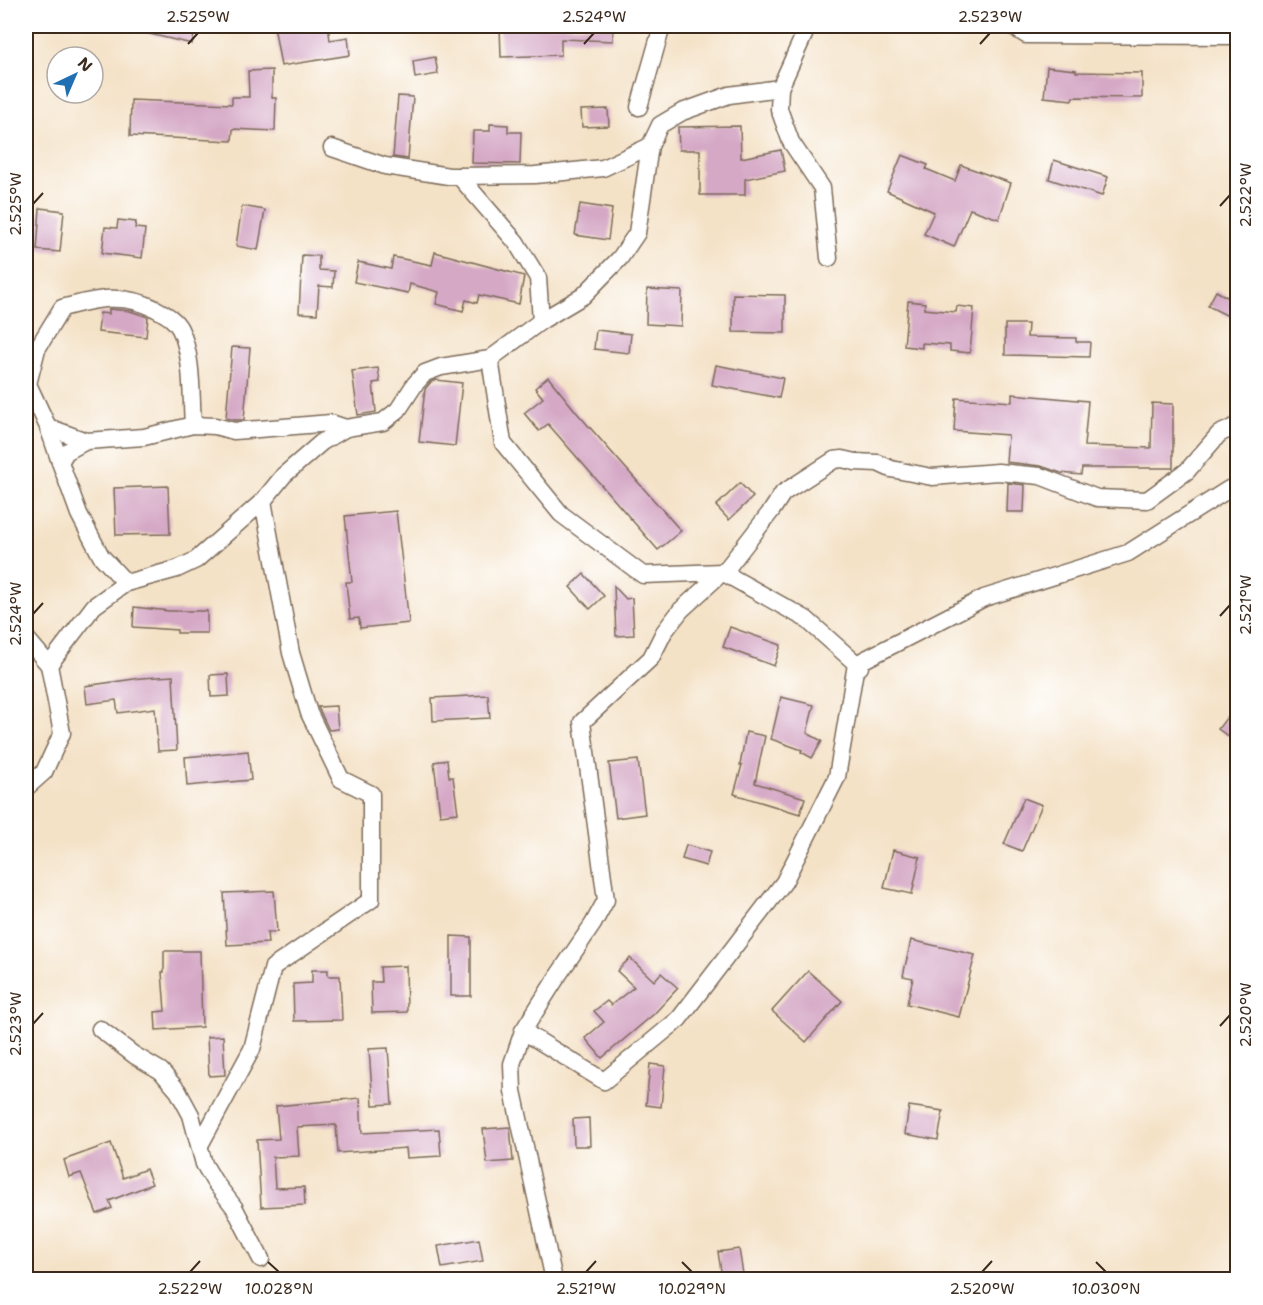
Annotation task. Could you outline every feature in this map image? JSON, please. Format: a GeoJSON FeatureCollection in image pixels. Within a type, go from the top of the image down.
{"type":"FeatureCollection","features":[{"type":"Feature","properties":{"kind":"street"},"geometry":{"type":"LineString","coordinates":[[639,107],[662,26]]}},
{"type":"Feature","properties":{"kind":"street"},"geometry":{"type":"LineString","coordinates":[[808,26],[780,88],[778,110],[790,142],[822,188],[829,258]]}},
{"type":"Feature","properties":{"kind":"street"},"geometry":{"type":"LineString","coordinates":[[1011,26],[1026,35],[1238,36]]}},
{"type":"Feature","properties":{"kind":"street"},"geometry":{"type":"LineString","coordinates":[[50,666],[94,606],[126,584],[177,569],[196,560],[264,501],[284,475],[322,442],[346,428],[384,422],[398,410],[415,384],[425,374],[441,367],[490,359],[541,321],[583,296],[620,258],[637,233],[650,146],[660,125],[682,112],[729,95],[780,88]]}},
{"type":"Feature","properties":{"kind":"street"},"geometry":{"type":"LineString","coordinates":[[332,148],[385,166],[459,176],[535,175],[603,168],[650,146]]}},
{"type":"Feature","properties":{"kind":"street"},"geometry":{"type":"LineString","coordinates":[[459,176],[516,242],[538,278],[541,321]]}},
{"type":"Feature","properties":{"kind":"street"},"geometry":{"type":"LineString","coordinates":[[126,584],[101,556],[79,514],[48,427],[27,385],[37,349],[62,308],[104,298],[125,298],[145,303],[169,315],[179,327],[184,339],[189,366],[193,425]]}},
{"type":"Feature","properties":{"kind":"street"},"geometry":{"type":"LineString","coordinates":[[490,359],[502,443],[561,514],[643,575],[722,572],[806,619],[858,666]]}},
{"type":"Feature","properties":{"kind":"street"},"geometry":{"type":"LineString","coordinates":[[48,427],[86,441],[144,437],[193,425],[215,426],[234,431],[332,423],[346,428]]}},
{"type":"Feature","properties":{"kind":"street"},"geometry":{"type":"LineString","coordinates":[[554,1280],[513,1091],[512,1064],[523,1031],[593,924],[606,900],[582,722],[651,658],[664,632],[681,610],[722,572],[783,493],[834,460],[878,463],[891,469],[932,477],[998,472],[1040,476],[1097,498],[1147,500],[1187,471],[1219,434],[1238,424]]}},
{"type":"Feature","properties":{"kind":"street"},"geometry":{"type":"LineString","coordinates":[[60,462],[66,452],[86,441]]}},
{"type":"Feature","properties":{"kind":"street"},"geometry":{"type":"LineString","coordinates":[[858,666],[984,598],[1128,553],[1229,489],[1238,486]]}},
{"type":"Feature","properties":{"kind":"street"},"geometry":{"type":"LineString","coordinates":[[200,1144],[252,1049],[273,968],[371,900],[371,794],[341,779],[309,713],[291,653],[264,501]]}},
{"type":"Feature","properties":{"kind":"street"},"geometry":{"type":"LineString","coordinates":[[26,638],[50,666],[62,733],[44,772],[26,788]]}},
{"type":"Feature","properties":{"kind":"street"},"geometry":{"type":"LineString","coordinates":[[523,1031],[604,1081],[679,1020],[784,882],[837,777],[858,666]]}},
{"type":"Feature","properties":{"kind":"street"},"geometry":{"type":"LineString","coordinates":[[100,1029],[134,1055],[161,1071],[178,1091],[190,1115],[204,1164],[214,1182],[234,1207],[261,1259]]}},
{"type":"Feature","properties":{"kind":"building"},"geometry":{"type":"Polygon","coordinates":[[[137,26],[196,26],[192,44],[137,31],[137,26]]]}},
{"type":"Feature","properties":{"kind":"building"},"geometry":{"type":"Polygon","coordinates":[[[274,26],[328,26],[330,40],[348,37],[350,55],[281,66],[274,26]]]}},
{"type":"Feature","properties":{"kind":"building"},"geometry":{"type":"Polygon","coordinates":[[[500,26],[613,26],[613,41],[561,39],[561,55],[501,57],[500,26]]]}},
{"type":"Feature","properties":{"kind":"building"},"geometry":{"type":"Polygon","coordinates":[[[435,57],[438,74],[415,78],[413,61],[435,57]]]}},
{"type":"Feature","properties":{"kind":"building"},"geometry":{"type":"Polygon","coordinates":[[[1047,67],[1076,70],[1076,72],[1142,73],[1142,98],[1073,97],[1072,100],[1044,97],[1047,67]]]}},
{"type":"Feature","properties":{"kind":"building"},"geometry":{"type":"Polygon","coordinates":[[[272,70],[272,98],[276,98],[275,131],[233,129],[232,141],[130,136],[131,100],[232,104],[232,97],[249,97],[248,71],[272,70]]]}},
{"type":"Feature","properties":{"kind":"building"},"geometry":{"type":"Polygon","coordinates":[[[398,96],[413,97],[408,159],[393,157],[398,96]]]}},
{"type":"Feature","properties":{"kind":"building"},"geometry":{"type":"Polygon","coordinates":[[[608,109],[609,126],[582,127],[581,110],[608,109]]]}},
{"type":"Feature","properties":{"kind":"building"},"geometry":{"type":"Polygon","coordinates":[[[490,124],[508,125],[508,132],[521,132],[520,164],[472,163],[473,131],[490,131],[490,124]]]}},
{"type":"Feature","properties":{"kind":"building"},"geometry":{"type":"Polygon","coordinates":[[[740,126],[741,158],[781,150],[785,171],[745,179],[745,195],[700,195],[700,150],[679,150],[678,127],[740,126]]]}},
{"type":"Feature","properties":{"kind":"building"},"geometry":{"type":"Polygon","coordinates":[[[902,155],[928,165],[926,169],[955,181],[961,165],[1011,183],[999,219],[970,209],[954,247],[924,234],[934,212],[887,191],[902,155]]]}},
{"type":"Feature","properties":{"kind":"building"},"geometry":{"type":"Polygon","coordinates":[[[1054,160],[1108,177],[1102,196],[1049,179],[1054,160]]]}},
{"type":"Feature","properties":{"kind":"building"},"geometry":{"type":"Polygon","coordinates":[[[580,204],[612,209],[608,240],[575,235],[580,204]]]}},
{"type":"Feature","properties":{"kind":"building"},"geometry":{"type":"Polygon","coordinates":[[[242,206],[265,210],[258,250],[236,246],[242,206]]]}},
{"type":"Feature","properties":{"kind":"building"},"geometry":{"type":"Polygon","coordinates":[[[40,208],[64,211],[60,252],[37,250],[40,208]]]}},
{"type":"Feature","properties":{"kind":"building"},"geometry":{"type":"Polygon","coordinates":[[[118,220],[136,222],[135,228],[145,229],[142,258],[102,253],[105,227],[117,228],[118,220]]]}},
{"type":"Feature","properties":{"kind":"building"},"geometry":{"type":"Polygon","coordinates":[[[435,252],[524,276],[519,304],[479,295],[477,303],[466,300],[463,311],[436,304],[439,292],[410,284],[408,293],[354,282],[358,262],[391,269],[393,257],[432,265],[435,252]]]}},
{"type":"Feature","properties":{"kind":"building"},"geometry":{"type":"Polygon","coordinates":[[[302,255],[319,256],[319,270],[334,271],[333,287],[319,286],[317,314],[299,313],[302,255]]]}},
{"type":"Feature","properties":{"kind":"building"},"geometry":{"type":"Polygon","coordinates":[[[647,289],[682,291],[681,326],[646,324],[647,289]]]}},
{"type":"Feature","properties":{"kind":"building"},"geometry":{"type":"Polygon","coordinates":[[[1216,291],[1238,303],[1238,321],[1208,306],[1216,291]]]}},
{"type":"Feature","properties":{"kind":"building"},"geometry":{"type":"Polygon","coordinates":[[[733,294],[785,295],[785,333],[733,332],[733,294]]]}},
{"type":"Feature","properties":{"kind":"building"},"geometry":{"type":"Polygon","coordinates":[[[908,301],[925,303],[924,309],[956,312],[957,306],[974,308],[970,353],[950,351],[950,345],[922,343],[922,348],[904,346],[908,301]]]}},
{"type":"Feature","properties":{"kind":"building"},"geometry":{"type":"Polygon","coordinates":[[[109,309],[130,311],[148,317],[146,337],[98,332],[100,313],[109,314],[109,309]]]}},
{"type":"Feature","properties":{"kind":"building"},"geometry":{"type":"Polygon","coordinates":[[[1005,324],[1028,324],[1027,337],[1076,338],[1076,342],[1090,342],[1089,357],[1005,355],[1005,324]]]}},
{"type":"Feature","properties":{"kind":"building"},"geometry":{"type":"Polygon","coordinates":[[[596,330],[631,334],[629,353],[594,349],[596,330]]]}},
{"type":"Feature","properties":{"kind":"building"},"geometry":{"type":"Polygon","coordinates":[[[232,347],[250,348],[244,420],[226,418],[232,347]]]}},
{"type":"Feature","properties":{"kind":"building"},"geometry":{"type":"Polygon","coordinates":[[[716,365],[783,378],[779,398],[712,385],[716,365]]]}},
{"type":"Feature","properties":{"kind":"building"},"geometry":{"type":"Polygon","coordinates":[[[378,368],[380,382],[373,383],[376,412],[358,415],[352,371],[378,368]]]}},
{"type":"Feature","properties":{"kind":"building"},"geometry":{"type":"Polygon","coordinates":[[[548,377],[681,531],[658,550],[548,424],[539,431],[524,413],[543,398],[535,388],[548,377]]]}},
{"type":"Feature","properties":{"kind":"building"},"geometry":{"type":"Polygon","coordinates":[[[436,380],[462,383],[455,446],[419,442],[425,389],[436,380]]]}},
{"type":"Feature","properties":{"kind":"building"},"geometry":{"type":"Polygon","coordinates":[[[1012,394],[1088,401],[1084,446],[1151,448],[1152,403],[1173,404],[1173,468],[1082,468],[1081,475],[1061,473],[1041,466],[1006,462],[1008,435],[954,431],[956,398],[1012,402],[1012,394]]]}},
{"type":"Feature","properties":{"kind":"building"},"geometry":{"type":"Polygon","coordinates":[[[740,483],[753,497],[729,520],[716,506],[740,483]]]}},
{"type":"Feature","properties":{"kind":"building"},"geometry":{"type":"Polygon","coordinates":[[[1008,483],[1025,485],[1024,512],[1007,512],[1008,483]]]}},
{"type":"Feature","properties":{"kind":"building"},"geometry":{"type":"Polygon","coordinates":[[[168,486],[170,534],[116,535],[114,488],[168,486]]]}},
{"type":"Feature","properties":{"kind":"building"},"geometry":{"type":"Polygon","coordinates":[[[396,511],[409,623],[360,628],[359,618],[350,619],[346,582],[352,582],[345,516],[396,511]]]}},
{"type":"Feature","properties":{"kind":"building"},"geometry":{"type":"Polygon","coordinates":[[[584,574],[604,596],[590,609],[570,587],[584,574]]]}},
{"type":"Feature","properties":{"kind":"building"},"geometry":{"type":"Polygon","coordinates":[[[614,586],[626,599],[632,598],[634,635],[616,636],[614,586]]]}},
{"type":"Feature","properties":{"kind":"building"},"geometry":{"type":"Polygon","coordinates":[[[134,607],[169,611],[207,611],[207,633],[177,633],[177,630],[133,627],[134,607]]]}},
{"type":"Feature","properties":{"kind":"building"},"geometry":{"type":"Polygon","coordinates":[[[730,627],[781,645],[774,666],[723,647],[730,627]]]}},
{"type":"Feature","properties":{"kind":"building"},"geometry":{"type":"Polygon","coordinates":[[[228,674],[229,696],[211,697],[210,675],[228,674]]]}},
{"type":"Feature","properties":{"kind":"building"},"geometry":{"type":"Polygon","coordinates":[[[173,676],[177,750],[158,751],[155,708],[118,713],[116,700],[87,704],[85,686],[173,676]]]}},
{"type":"Feature","properties":{"kind":"building"},"geometry":{"type":"Polygon","coordinates":[[[488,695],[490,718],[433,721],[432,698],[488,695]]]}},
{"type":"Feature","properties":{"kind":"building"},"geometry":{"type":"Polygon","coordinates":[[[781,697],[814,705],[807,733],[822,741],[812,758],[801,752],[802,750],[771,739],[781,697]]]}},
{"type":"Feature","properties":{"kind":"building"},"geometry":{"type":"Polygon","coordinates":[[[336,706],[338,729],[329,730],[318,707],[336,706]]]}},
{"type":"Feature","properties":{"kind":"building"},"geometry":{"type":"Polygon","coordinates":[[[1227,717],[1238,725],[1238,743],[1218,729],[1227,717]]]}},
{"type":"Feature","properties":{"kind":"building"},"geometry":{"type":"Polygon","coordinates":[[[746,732],[765,736],[755,783],[805,798],[800,814],[734,794],[742,765],[740,765],[746,732]]]}},
{"type":"Feature","properties":{"kind":"building"},"geometry":{"type":"Polygon","coordinates":[[[248,751],[251,780],[187,786],[185,757],[248,751]]]}},
{"type":"Feature","properties":{"kind":"building"},"geometry":{"type":"Polygon","coordinates":[[[447,760],[449,777],[453,777],[458,813],[440,815],[434,762],[447,760]]]}},
{"type":"Feature","properties":{"kind":"building"},"geometry":{"type":"Polygon","coordinates":[[[638,760],[645,814],[616,818],[609,763],[638,760]]]}},
{"type":"Feature","properties":{"kind":"building"},"geometry":{"type":"Polygon","coordinates":[[[1024,798],[1042,805],[1022,851],[1004,844],[1024,798]]]}},
{"type":"Feature","properties":{"kind":"building"},"geometry":{"type":"Polygon","coordinates":[[[686,845],[710,852],[706,866],[682,859],[686,845]]]}},
{"type":"Feature","properties":{"kind":"building"},"geometry":{"type":"Polygon","coordinates":[[[893,850],[920,857],[912,894],[884,888],[893,850]]]}},
{"type":"Feature","properties":{"kind":"building"},"geometry":{"type":"Polygon","coordinates":[[[274,891],[277,932],[267,932],[268,943],[227,945],[224,893],[274,891]]]}},
{"type":"Feature","properties":{"kind":"building"},"geometry":{"type":"Polygon","coordinates":[[[451,936],[471,937],[471,996],[451,996],[451,936]]]}},
{"type":"Feature","properties":{"kind":"building"},"geometry":{"type":"Polygon","coordinates":[[[911,940],[975,955],[959,1017],[907,1004],[913,978],[903,976],[911,940]]]}},
{"type":"Feature","properties":{"kind":"building"},"geometry":{"type":"Polygon","coordinates":[[[164,951],[200,951],[202,1027],[156,1030],[155,1012],[165,1011],[162,972],[164,972],[164,951]]]}},
{"type":"Feature","properties":{"kind":"building"},"geometry":{"type":"Polygon","coordinates":[[[630,958],[654,981],[661,973],[678,988],[654,1014],[602,1058],[585,1038],[604,1022],[594,1011],[607,1001],[611,1005],[634,987],[617,971],[630,958]]]}},
{"type":"Feature","properties":{"kind":"building"},"geometry":{"type":"Polygon","coordinates":[[[406,966],[407,1012],[372,1013],[371,982],[381,982],[380,967],[406,966]]]}},
{"type":"Feature","properties":{"kind":"building"},"geometry":{"type":"Polygon","coordinates":[[[312,970],[328,970],[328,976],[340,976],[342,1020],[294,1021],[293,984],[312,983],[312,970]]]}},
{"type":"Feature","properties":{"kind":"building"},"geometry":{"type":"Polygon","coordinates":[[[808,971],[842,1001],[806,1042],[772,1011],[808,971]]]}},
{"type":"Feature","properties":{"kind":"building"},"geometry":{"type":"Polygon","coordinates":[[[223,1036],[225,1075],[209,1076],[207,1037],[223,1036]]]}},
{"type":"Feature","properties":{"kind":"building"},"geometry":{"type":"Polygon","coordinates":[[[388,1048],[392,1104],[373,1105],[369,1049],[388,1048]]]}},
{"type":"Feature","properties":{"kind":"building"},"geometry":{"type":"Polygon","coordinates":[[[650,1064],[665,1066],[661,1107],[646,1105],[650,1064]]]}},
{"type":"Feature","properties":{"kind":"building"},"geometry":{"type":"Polygon","coordinates":[[[360,1098],[362,1133],[439,1129],[441,1156],[407,1158],[406,1148],[338,1153],[336,1125],[297,1127],[299,1156],[273,1157],[275,1188],[304,1187],[305,1205],[261,1207],[257,1140],[279,1139],[276,1106],[360,1098]]]}},
{"type":"Feature","properties":{"kind":"building"},"geometry":{"type":"Polygon","coordinates":[[[909,1106],[943,1111],[938,1140],[905,1134],[909,1106]]]}},
{"type":"Feature","properties":{"kind":"building"},"geometry":{"type":"Polygon","coordinates":[[[589,1118],[590,1146],[574,1146],[573,1119],[589,1118]]]}},
{"type":"Feature","properties":{"kind":"building"},"geometry":{"type":"Polygon","coordinates":[[[510,1127],[513,1161],[487,1163],[483,1129],[510,1127]]]}},
{"type":"Feature","properties":{"kind":"building"},"geometry":{"type":"Polygon","coordinates":[[[111,1143],[123,1178],[146,1169],[152,1184],[109,1201],[112,1208],[97,1214],[81,1173],[69,1177],[64,1160],[111,1143]]]}},
{"type":"Feature","properties":{"kind":"building"},"geometry":{"type":"Polygon","coordinates":[[[479,1239],[483,1261],[442,1268],[438,1246],[479,1239]]]}},
{"type":"Feature","properties":{"kind":"building"},"geometry":{"type":"Polygon","coordinates":[[[739,1249],[743,1274],[722,1277],[718,1252],[739,1249]]]}}]}
